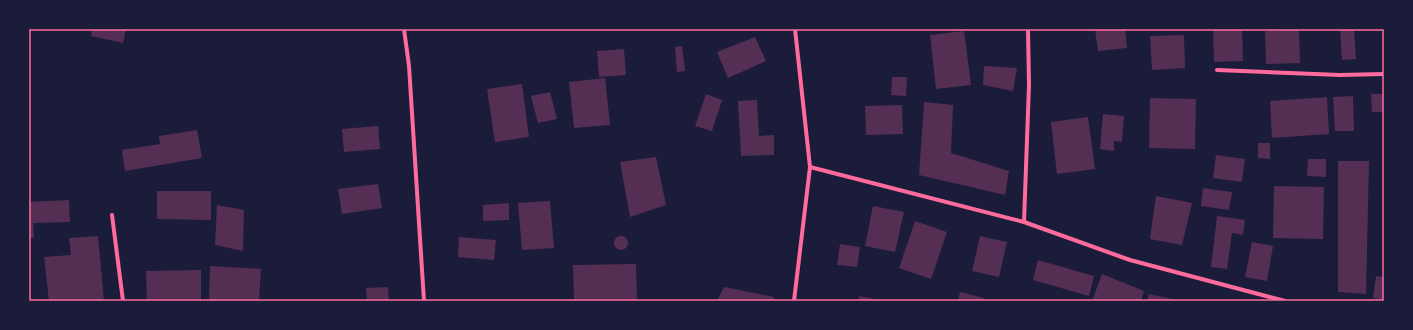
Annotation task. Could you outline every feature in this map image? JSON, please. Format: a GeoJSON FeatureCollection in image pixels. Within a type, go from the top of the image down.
{"type":"FeatureCollection","features":[{"type":"Feature","properties":{"kind":"street"},"geometry":{"type":"LineString","coordinates":[[404,29],[409,66],[424,301]]}},
{"type":"Feature","properties":{"kind":"street"},"geometry":{"type":"LineString","coordinates":[[794,301],[810,167],[795,29]]}},
{"type":"Feature","properties":{"kind":"street"},"geometry":{"type":"LineString","coordinates":[[1024,222],[1029,85],[1028,29]]}},
{"type":"Feature","properties":{"kind":"street"},"geometry":{"type":"LineString","coordinates":[[1217,70],[1340,75],[1384,74]]}},
{"type":"Feature","properties":{"kind":"street"},"geometry":{"type":"LineString","coordinates":[[810,167],[1024,222],[1130,260],[1285,301]]}},
{"type":"Feature","properties":{"kind":"street"},"geometry":{"type":"LineString","coordinates":[[112,215],[123,301]]}},
{"type":"Feature","properties":{"kind":"building"},"geometry":{"type":"Polygon","coordinates":[[[92,29],[126,29],[123,43],[91,36],[92,29]]]}},
{"type":"Feature","properties":{"kind":"building"},"geometry":{"type":"Polygon","coordinates":[[[1095,29],[1125,29],[1127,48],[1098,51],[1095,29]]]}},
{"type":"Feature","properties":{"kind":"building"},"geometry":{"type":"Polygon","coordinates":[[[1213,29],[1242,29],[1243,61],[1214,62],[1213,29]]]}},
{"type":"Feature","properties":{"kind":"building"},"geometry":{"type":"Polygon","coordinates":[[[1299,29],[1300,63],[1266,64],[1265,31],[1299,29]]]}},
{"type":"Feature","properties":{"kind":"building"},"geometry":{"type":"Polygon","coordinates":[[[1340,29],[1354,29],[1356,59],[1342,60],[1340,29]]]}},
{"type":"Feature","properties":{"kind":"building"},"geometry":{"type":"Polygon","coordinates":[[[964,31],[971,85],[936,89],[930,35],[964,31]]]}},
{"type":"Feature","properties":{"kind":"building"},"geometry":{"type":"Polygon","coordinates":[[[1184,35],[1185,68],[1152,70],[1150,36],[1184,35]]]}},
{"type":"Feature","properties":{"kind":"building"},"geometry":{"type":"Polygon","coordinates":[[[755,37],[766,61],[728,78],[717,52],[755,37]]]}},
{"type":"Feature","properties":{"kind":"building"},"geometry":{"type":"Polygon","coordinates":[[[682,46],[685,71],[677,72],[675,47],[682,46]]]}},
{"type":"Feature","properties":{"kind":"building"},"geometry":{"type":"Polygon","coordinates":[[[624,49],[626,75],[599,77],[597,51],[624,49]]]}},
{"type":"Feature","properties":{"kind":"building"},"geometry":{"type":"Polygon","coordinates":[[[984,66],[1017,68],[1013,91],[983,85],[984,66]]]}},
{"type":"Feature","properties":{"kind":"building"},"geometry":{"type":"Polygon","coordinates":[[[892,77],[907,77],[906,96],[891,95],[892,77]]]}},
{"type":"Feature","properties":{"kind":"building"},"geometry":{"type":"Polygon","coordinates":[[[605,78],[610,125],[574,128],[569,82],[605,78]]]}},
{"type":"Feature","properties":{"kind":"building"},"geometry":{"type":"Polygon","coordinates":[[[522,84],[529,137],[495,142],[487,89],[522,84]]]}},
{"type":"Feature","properties":{"kind":"building"},"geometry":{"type":"Polygon","coordinates":[[[550,92],[557,119],[538,123],[531,96],[550,92]]]}},
{"type":"Feature","properties":{"kind":"building"},"geometry":{"type":"Polygon","coordinates":[[[706,94],[722,100],[712,131],[695,126],[706,94]]]}},
{"type":"Feature","properties":{"kind":"building"},"geometry":{"type":"Polygon","coordinates":[[[1371,94],[1384,94],[1384,112],[1372,112],[1371,94]]]}},
{"type":"Feature","properties":{"kind":"building"},"geometry":{"type":"Polygon","coordinates":[[[1353,96],[1354,131],[1335,131],[1333,97],[1353,96]]]}},
{"type":"Feature","properties":{"kind":"building"},"geometry":{"type":"Polygon","coordinates":[[[1327,97],[1329,134],[1272,138],[1270,101],[1327,97]]]}},
{"type":"Feature","properties":{"kind":"building"},"geometry":{"type":"Polygon","coordinates":[[[1150,98],[1196,99],[1195,149],[1149,148],[1150,98]]]}},
{"type":"Feature","properties":{"kind":"building"},"geometry":{"type":"Polygon","coordinates":[[[757,100],[759,136],[774,135],[774,155],[741,156],[738,101],[757,100]]]}},
{"type":"Feature","properties":{"kind":"building"},"geometry":{"type":"Polygon","coordinates":[[[924,102],[953,105],[951,153],[1009,171],[1005,195],[919,175],[924,102]]]}},
{"type":"Feature","properties":{"kind":"building"},"geometry":{"type":"Polygon","coordinates":[[[902,105],[903,134],[866,135],[865,106],[902,105]]]}},
{"type":"Feature","properties":{"kind":"building"},"geometry":{"type":"Polygon","coordinates":[[[1103,114],[1124,116],[1122,142],[1114,141],[1114,151],[1100,149],[1103,114]]]}},
{"type":"Feature","properties":{"kind":"building"},"geometry":{"type":"Polygon","coordinates":[[[1088,117],[1095,169],[1057,174],[1051,122],[1088,117]]]}},
{"type":"Feature","properties":{"kind":"building"},"geometry":{"type":"Polygon","coordinates":[[[378,126],[380,149],[344,152],[342,129],[378,126]]]}},
{"type":"Feature","properties":{"kind":"building"},"geometry":{"type":"Polygon","coordinates":[[[197,130],[202,158],[125,171],[122,150],[160,144],[159,136],[197,130]]]}},
{"type":"Feature","properties":{"kind":"building"},"geometry":{"type":"Polygon","coordinates":[[[1258,143],[1270,143],[1270,159],[1258,158],[1258,143]]]}},
{"type":"Feature","properties":{"kind":"building"},"geometry":{"type":"Polygon","coordinates":[[[1216,155],[1245,159],[1242,182],[1213,178],[1216,155]]]}},
{"type":"Feature","properties":{"kind":"building"},"geometry":{"type":"Polygon","coordinates":[[[656,157],[666,205],[630,217],[620,162],[656,157]]]}},
{"type":"Feature","properties":{"kind":"building"},"geometry":{"type":"Polygon","coordinates":[[[1308,159],[1326,159],[1326,177],[1307,176],[1308,159]]]}},
{"type":"Feature","properties":{"kind":"building"},"geometry":{"type":"Polygon","coordinates":[[[1338,161],[1369,161],[1366,294],[1338,292],[1338,161]]]}},
{"type":"Feature","properties":{"kind":"building"},"geometry":{"type":"Polygon","coordinates":[[[378,184],[382,208],[342,214],[338,189],[378,184]]]}},
{"type":"Feature","properties":{"kind":"building"},"geometry":{"type":"Polygon","coordinates":[[[1274,186],[1324,187],[1323,239],[1273,238],[1274,186]]]}},
{"type":"Feature","properties":{"kind":"building"},"geometry":{"type":"Polygon","coordinates":[[[1203,188],[1232,192],[1229,210],[1201,206],[1203,188]]]}},
{"type":"Feature","properties":{"kind":"building"},"geometry":{"type":"Polygon","coordinates":[[[157,191],[211,191],[211,220],[157,219],[157,191]]]}},
{"type":"Feature","properties":{"kind":"building"},"geometry":{"type":"Polygon","coordinates":[[[1156,196],[1192,203],[1182,245],[1150,239],[1156,196]]]}},
{"type":"Feature","properties":{"kind":"building"},"geometry":{"type":"Polygon","coordinates":[[[69,200],[70,222],[33,223],[34,238],[29,238],[29,202],[69,200]]]}},
{"type":"Feature","properties":{"kind":"building"},"geometry":{"type":"Polygon","coordinates":[[[550,201],[554,248],[522,250],[518,203],[550,201]]]}},
{"type":"Feature","properties":{"kind":"building"},"geometry":{"type":"Polygon","coordinates":[[[509,203],[509,220],[483,221],[483,205],[509,203]]]}},
{"type":"Feature","properties":{"kind":"building"},"geometry":{"type":"Polygon","coordinates":[[[217,205],[244,210],[243,251],[215,245],[217,205]]]}},
{"type":"Feature","properties":{"kind":"building"},"geometry":{"type":"Polygon","coordinates":[[[873,206],[904,212],[895,252],[865,246],[873,206]]]}},
{"type":"Feature","properties":{"kind":"building"},"geometry":{"type":"Polygon","coordinates":[[[1217,216],[1245,220],[1243,235],[1232,233],[1227,269],[1211,267],[1217,216]]]}},
{"type":"Feature","properties":{"kind":"building"},"geometry":{"type":"Polygon","coordinates":[[[915,221],[947,232],[931,279],[899,268],[915,221]]]}},
{"type":"Feature","properties":{"kind":"building"},"geometry":{"type":"Polygon","coordinates":[[[98,236],[104,301],[49,301],[44,257],[71,255],[69,238],[98,236]]]}},
{"type":"Feature","properties":{"kind":"building"},"geometry":{"type":"Polygon","coordinates":[[[618,236],[624,236],[628,240],[628,246],[624,250],[618,250],[614,246],[614,240],[618,236]]]}},
{"type":"Feature","properties":{"kind":"building"},"geometry":{"type":"Polygon","coordinates":[[[980,236],[1007,242],[999,277],[972,271],[980,236]]]}},
{"type":"Feature","properties":{"kind":"building"},"geometry":{"type":"Polygon","coordinates":[[[459,237],[496,240],[494,260],[458,257],[459,237]]]}},
{"type":"Feature","properties":{"kind":"building"},"geometry":{"type":"Polygon","coordinates":[[[1252,242],[1273,246],[1267,281],[1245,277],[1252,242]]]}},
{"type":"Feature","properties":{"kind":"building"},"geometry":{"type":"Polygon","coordinates":[[[840,244],[860,247],[857,267],[837,265],[840,244]]]}},
{"type":"Feature","properties":{"kind":"building"},"geometry":{"type":"Polygon","coordinates":[[[1038,260],[1094,276],[1089,296],[1033,280],[1038,260]]]}},
{"type":"Feature","properties":{"kind":"building"},"geometry":{"type":"Polygon","coordinates":[[[636,264],[637,301],[574,301],[573,265],[636,264]]]}},
{"type":"Feature","properties":{"kind":"building"},"geometry":{"type":"Polygon","coordinates":[[[210,266],[261,269],[259,301],[209,301],[210,266]]]}},
{"type":"Feature","properties":{"kind":"building"},"geometry":{"type":"Polygon","coordinates":[[[201,270],[201,301],[147,301],[146,271],[201,270]]]}},
{"type":"Feature","properties":{"kind":"building"},"geometry":{"type":"Polygon","coordinates":[[[1102,274],[1144,291],[1141,301],[1092,301],[1102,274]]]}},
{"type":"Feature","properties":{"kind":"building"},"geometry":{"type":"Polygon","coordinates":[[[1376,276],[1384,277],[1384,300],[1373,298],[1376,276]]]}},
{"type":"Feature","properties":{"kind":"building"},"geometry":{"type":"Polygon","coordinates":[[[388,287],[389,301],[367,301],[366,288],[388,287]]]}},
{"type":"Feature","properties":{"kind":"building"},"geometry":{"type":"Polygon","coordinates":[[[724,287],[774,297],[773,301],[717,301],[724,287]]]}},
{"type":"Feature","properties":{"kind":"building"},"geometry":{"type":"Polygon","coordinates":[[[960,292],[984,298],[983,301],[958,301],[960,292]]]}},
{"type":"Feature","properties":{"kind":"building"},"geometry":{"type":"Polygon","coordinates":[[[1149,294],[1176,300],[1147,301],[1149,294]]]}},
{"type":"Feature","properties":{"kind":"building"},"geometry":{"type":"Polygon","coordinates":[[[859,296],[874,299],[874,301],[859,301],[859,296]]]}}]}
